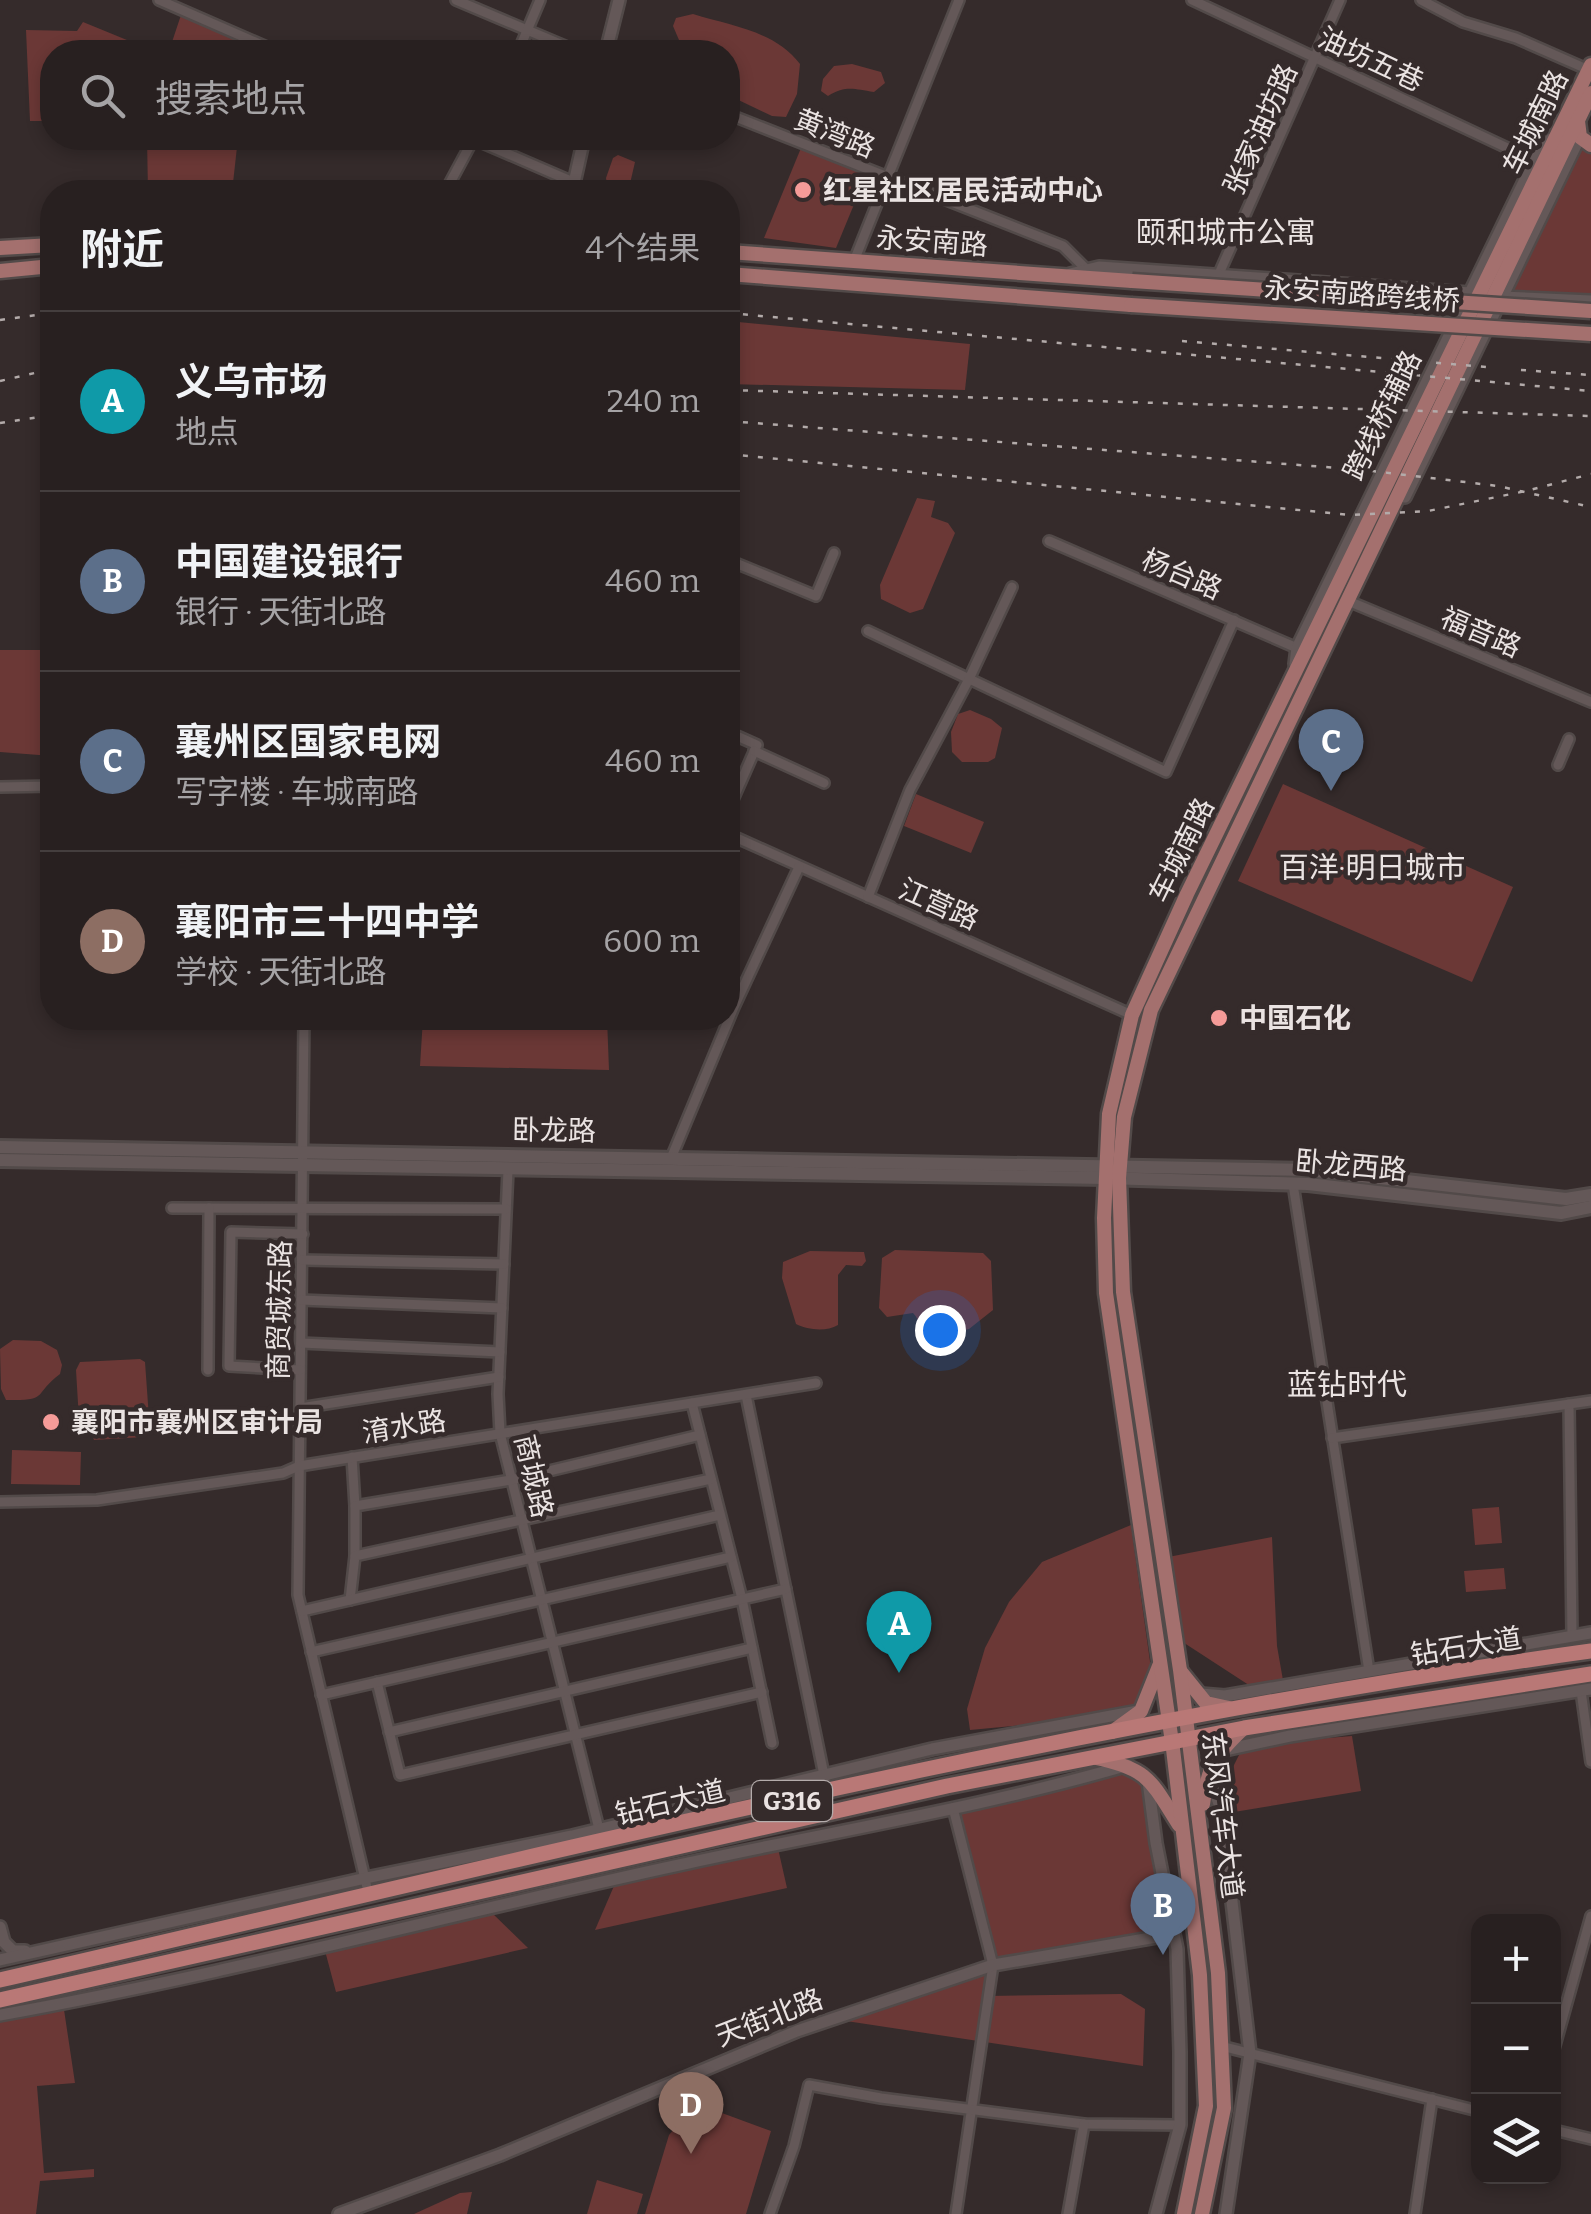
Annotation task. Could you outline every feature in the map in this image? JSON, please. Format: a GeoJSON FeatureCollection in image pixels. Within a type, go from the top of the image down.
{"type":"FeatureCollection","features":[{"type":"Feature","properties":{"kind":"highway","name":"钻石大道"},"geometry":{"type":"LineString","coordinates":[[0,1980],[369,1896],[601,1836],[826,1793],[971,1759],[1583,1652]]}},
{"type":"Feature","properties":{"kind":"highway","name":"钻石大道"},"geometry":{"type":"LineString","coordinates":[[0,2000],[947,1786],[1244,1728],[1585,1682]]}},
{"type":"Feature","properties":{"kind":"main road","name":"车城南路"},"geometry":{"type":"LineString","coordinates":[[1186,1719],[1123,1292],[1112,1171],[1109,1114],[1132,1015],[1590,68]]}},
{"type":"Feature","properties":{"kind":"main road","name":"车城南路"},"geometry":{"type":"LineString","coordinates":[[1167,1723],[1106,1294],[1112,1171],[1146,1020],[1591,93]]}},
{"type":"Feature","properties":{"kind":"main road"},"geometry":{"type":"LineString","coordinates":[[1578,120],[1586,141]]}},
{"type":"Feature","properties":{"kind":"main road"},"geometry":{"type":"LineString","coordinates":[[3,246],[40,245]]}},
{"type":"Feature","properties":{"kind":"main road","name":"永安南路"},"geometry":{"type":"LineString","coordinates":[[740,253],[1132,280]]}},
{"type":"Feature","properties":{"kind":"main road"},"geometry":{"type":"LineString","coordinates":[[882,263],[882,286]]}},
{"type":"Feature","properties":{"kind":"main road"},"geometry":{"type":"LineString","coordinates":[[2,271],[40,267]]}},
{"type":"Feature","properties":{"kind":"main road","name":"永安南路"},"geometry":{"type":"LineString","coordinates":[[740,275],[1131,304]]}},
{"type":"Feature","properties":{"kind":"main road","name":"永安南路跨线桥"},"geometry":{"type":"LineString","coordinates":[[1132,280],[1591,311]]}},
{"type":"Feature","properties":{"kind":"main road","name":"永安南路跨线桥"},"geometry":{"type":"LineString","coordinates":[[1131,304],[1591,334]]}},
{"type":"Feature","properties":{"kind":"main road","name":"卧龙路"},"geometry":{"type":"LineString","coordinates":[[0,1147],[508,1170],[1112,1171]]}},
{"type":"Feature","properties":{"kind":"main road","name":"卧龙路"},"geometry":{"type":"LineString","coordinates":[[0,1160],[672,1156],[1112,1171]]}},
{"type":"Feature","properties":{"kind":"main road","name":"卧龙西路"},"geometry":{"type":"LineString","coordinates":[[1112,1171],[1308,1170],[1566,1199],[1591,1195]]}},
{"type":"Feature","properties":{"kind":"main road","name":"卧龙西路"},"geometry":{"type":"LineString","coordinates":[[1112,1171],[1293,1184],[1561,1212],[1591,1207]]}},
{"type":"Feature","properties":{"kind":"main road"},"geometry":{"type":"LineString","coordinates":[[1111,1733],[1140,1710],[1160,1661]]}},
{"type":"Feature","properties":{"kind":"main road"},"geometry":{"type":"LineString","coordinates":[[1180,1670],[1206,1703],[1234,1710]]}},
{"type":"Feature","properties":{"kind":"main road","name":"东风汽车大道"},"geometry":{"type":"LineString","coordinates":[[1186,1719],[1218,1974],[1224,2108],[1202,2214]]}},
{"type":"Feature","properties":{"kind":"main road","name":"东风汽车大道"},"geometry":{"type":"LineString","coordinates":[[1167,1723],[1200,1975],[1206,2106],[1184,2214]]}},
{"type":"Feature","properties":{"kind":"main road"},"geometry":{"type":"LineString","coordinates":[[1200,1825],[1207,1773],[1220,1751],[1244,1728]]}},
{"type":"Feature","properties":{"kind":"main road"},"geometry":{"type":"LineString","coordinates":[[1095,1758],[1129,1765],[1147,1776],[1182,1831]]}},
{"type":"Feature","properties":{"kind":"street"},"geometry":{"type":"LineString","coordinates":[[159,0],[251,40]]}},
{"type":"Feature","properties":{"kind":"street"},"geometry":{"type":"LineString","coordinates":[[456,0],[550,40]]}},
{"type":"Feature","properties":{"kind":"street"},"geometry":{"type":"LineString","coordinates":[[524,40],[540,0]]}},
{"type":"Feature","properties":{"kind":"street"},"geometry":{"type":"LineString","coordinates":[[609,40],[619,0]]}},
{"type":"Feature","properties":{"kind":"street"},"geometry":{"type":"LineString","coordinates":[[854,260],[960,0]]}},
{"type":"Feature","properties":{"kind":"street","name":"油坊五巷"},"geometry":{"type":"LineString","coordinates":[[1192,0],[1531,159]]}},
{"type":"Feature","properties":{"kind":"street","name":"张家油坊路"},"geometry":{"type":"LineString","coordinates":[[1218,276],[1340,0]]}},
{"type":"Feature","properties":{"kind":"street"},"geometry":{"type":"LineString","coordinates":[[1421,0],[1463,22],[1516,38],[1590,68]]}},
{"type":"Feature","properties":{"kind":"street","name":"黄湾路"},"geometry":{"type":"LineString","coordinates":[[740,119],[1063,246],[1086,270]]}},
{"type":"Feature","properties":{"kind":"street","name":"跨线桥辅路"},"geometry":{"type":"LineString","coordinates":[[1294,674],[1297,648],[1538,152],[1558,132]]}},
{"type":"Feature","properties":{"kind":"street","name":"跨线桥辅路"},"geometry":{"type":"LineString","coordinates":[[1311,672],[1331,649],[1502,297],[1586,141]]}},
{"type":"Feature","properties":{"kind":"street"},"geometry":{"type":"LineString","coordinates":[[451,180],[467,150]]}},
{"type":"Feature","properties":{"kind":"street"},"geometry":{"type":"LineString","coordinates":[[497,150],[558,180]]}},
{"type":"Feature","properties":{"kind":"street"},"geometry":{"type":"LineString","coordinates":[[574,180],[581,150]]}},
{"type":"Feature","properties":{"kind":"street"},"geometry":{"type":"LineString","coordinates":[[1062,276],[1099,267],[1470,293]]}},
{"type":"Feature","properties":{"kind":"street"},"geometry":{"type":"LineString","coordinates":[[1502,297],[1591,301]]}},
{"type":"Feature","properties":{"kind":"street","name":"杨台路"},"geometry":{"type":"LineString","coordinates":[[1049,541],[1297,648]]}},
{"type":"Feature","properties":{"kind":"street"},"geometry":{"type":"LineString","coordinates":[[740,565],[816,596],[834,552]]}},
{"type":"Feature","properties":{"kind":"street"},"geometry":{"type":"LineString","coordinates":[[868,897],[910,790],[1012,587]]}},
{"type":"Feature","properties":{"kind":"street","name":"福音路"},"geometry":{"type":"LineString","coordinates":[[1353,603],[1591,702]]}},
{"type":"Feature","properties":{"kind":"street"},"geometry":{"type":"LineString","coordinates":[[868,631],[1166,772],[1234,620]]}},
{"type":"Feature","properties":{"kind":"street"},"geometry":{"type":"LineString","coordinates":[[740,737],[757,745],[740,783]]}},
{"type":"Feature","properties":{"kind":"street"},"geometry":{"type":"LineString","coordinates":[[1558,764],[1569,738]]}},
{"type":"Feature","properties":{"kind":"street"},"geometry":{"type":"LineString","coordinates":[[754,751],[824,783]]}},
{"type":"Feature","properties":{"kind":"street"},"geometry":{"type":"LineString","coordinates":[[0,787],[40,786]]}},
{"type":"Feature","properties":{"kind":"street","name":"江营路"},"geometry":{"type":"LineString","coordinates":[[740,839],[1132,1015]]}},
{"type":"Feature","properties":{"kind":"street"},"geometry":{"type":"LineString","coordinates":[[740,994],[800,866]]}},
{"type":"Feature","properties":{"kind":"street","name":"商贸城东路"},"geometry":{"type":"LineString","coordinates":[[304,1030],[298,1595],[369,1896]]}},
{"type":"Feature","properties":{"kind":"street"},"geometry":{"type":"LineString","coordinates":[[672,1156],[724,1030]]}},
{"type":"Feature","properties":{"kind":"street","name":"商城路"},"geometry":{"type":"LineString","coordinates":[[508,1170],[500,1433],[601,1836]]}},
{"type":"Feature","properties":{"kind":"street"},"geometry":{"type":"LineString","coordinates":[[1293,1184],[1369,1671]]}},
{"type":"Feature","properties":{"kind":"street"},"geometry":{"type":"LineString","coordinates":[[172,1208],[506,1209]]}},
{"type":"Feature","properties":{"kind":"street"},"geometry":{"type":"LineString","coordinates":[[208,1370],[209,1208]]}},
{"type":"Feature","properties":{"kind":"street"},"geometry":{"type":"LineString","coordinates":[[300,1370],[229,1366],[231,1232],[303,1234]]}},
{"type":"Feature","properties":{"kind":"street"},"geometry":{"type":"LineString","coordinates":[[302,1260],[504,1264]]}},
{"type":"Feature","properties":{"kind":"street"},"geometry":{"type":"LineString","coordinates":[[302,1300],[502,1308]]}},
{"type":"Feature","properties":{"kind":"street"},"geometry":{"type":"LineString","coordinates":[[301,1344],[500,1352]]}},
{"type":"Feature","properties":{"kind":"street"},"geometry":{"type":"LineString","coordinates":[[300,1408],[499,1377]]}},
{"type":"Feature","properties":{"kind":"street","name":"淯水路"},"geometry":{"type":"LineString","coordinates":[[0,1502],[96,1500],[283,1473],[299,1466],[352,1457],[816,1384]]}},
{"type":"Feature","properties":{"kind":"street"},"geometry":{"type":"LineString","coordinates":[[746,1395],[826,1793]]}},
{"type":"Feature","properties":{"kind":"street"},"geometry":{"type":"LineString","coordinates":[[1332,1438],[1591,1401]]}},
{"type":"Feature","properties":{"kind":"street"},"geometry":{"type":"LineString","coordinates":[[692,1404],[742,1599],[772,1742]]}},
{"type":"Feature","properties":{"kind":"street"},"geometry":{"type":"LineString","coordinates":[[1569,1404],[1572,1635],[1583,1652]]}},
{"type":"Feature","properties":{"kind":"street"},"geometry":{"type":"LineString","coordinates":[[354,1506],[512,1480],[700,1435]]}},
{"type":"Feature","properties":{"kind":"street"},"geometry":{"type":"LineString","coordinates":[[350,1600],[354,1556],[352,1457]]}},
{"type":"Feature","properties":{"kind":"street"},"geometry":{"type":"LineString","coordinates":[[354,1556],[711,1479]]}},
{"type":"Feature","properties":{"kind":"street"},"geometry":{"type":"LineString","coordinates":[[302,1611],[720,1515]]}},
{"type":"Feature","properties":{"kind":"street"},"geometry":{"type":"LineString","coordinates":[[311,1652],[731,1558]]}},
{"type":"Feature","properties":{"kind":"street"},"geometry":{"type":"LineString","coordinates":[[321,1695],[786,1589]]}},
{"type":"Feature","properties":{"kind":"street"},"geometry":{"type":"LineString","coordinates":[[1196,1693],[1224,1696],[1591,1633]]}},
{"type":"Feature","properties":{"kind":"street"},"geometry":{"type":"LineString","coordinates":[[389,1732],[752,1648]]}},
{"type":"Feature","properties":{"kind":"street"},"geometry":{"type":"LineString","coordinates":[[377,1682],[400,1775],[762,1692]]}},
{"type":"Feature","properties":{"kind":"street"},"geometry":{"type":"LineString","coordinates":[[1220,1751],[1585,1682],[1591,1762]]}},
{"type":"Feature","properties":{"kind":"street"},"geometry":{"type":"LineString","coordinates":[[1370,1708],[1441,1712]]}},
{"type":"Feature","properties":{"kind":"street"},"geometry":{"type":"LineString","coordinates":[[0,1960],[366,1878],[601,1836],[943,1746],[1140,1710]]}},
{"type":"Feature","properties":{"kind":"street"},"geometry":{"type":"LineString","coordinates":[[943,1746],[971,1759]]}},
{"type":"Feature","properties":{"kind":"street"},"geometry":{"type":"LineString","coordinates":[[0,2017],[953,1808],[1129,1765]]}},
{"type":"Feature","properties":{"kind":"street"},"geometry":{"type":"LineString","coordinates":[[1207,1773],[1221,1808],[1250,2053],[1226,2214]]}},
{"type":"Feature","properties":{"kind":"street"},"geometry":{"type":"LineString","coordinates":[[1147,1776],[1174,1934],[1180,2125],[1156,2214]]}},
{"type":"Feature","properties":{"kind":"street"},"geometry":{"type":"LineString","coordinates":[[947,1786],[993,1964],[956,2214]]}},
{"type":"Feature","properties":{"kind":"street"},"geometry":{"type":"LineString","coordinates":[[864,1805],[868,1826]]}},
{"type":"Feature","properties":{"kind":"street"},"geometry":{"type":"LineString","coordinates":[[733,1834],[737,1853]]}},
{"type":"Feature","properties":{"kind":"street"},"geometry":{"type":"LineString","coordinates":[[1561,2024],[1591,1916]]}},
{"type":"Feature","properties":{"kind":"street"},"geometry":{"type":"LineString","coordinates":[[179,1920],[184,1938]]}},
{"type":"Feature","properties":{"kind":"street"},"geometry":{"type":"LineString","coordinates":[[0,1927],[4,1942],[13,1951],[44,1950]]}},
{"type":"Feature","properties":{"kind":"street","name":"天街北路"},"geometry":{"type":"LineString","coordinates":[[339,2214],[500,2154],[798,2031],[993,1964],[1174,1934]]}},
{"type":"Feature","properties":{"kind":"street"},"geometry":{"type":"LineString","coordinates":[[239,1946],[242,1964]]}},
{"type":"Feature","properties":{"kind":"street"},"geometry":{"type":"LineString","coordinates":[[1221,2046],[1471,2109]]}},
{"type":"Feature","properties":{"kind":"street"},"geometry":{"type":"LineString","coordinates":[[770,2214],[794,2146],[809,2085],[1084,2124],[1180,2125]]}},
{"type":"Feature","properties":{"kind":"street"},"geometry":{"type":"LineString","coordinates":[[1415,2214],[1432,2099]]}},
{"type":"Feature","properties":{"kind":"street"},"geometry":{"type":"LineString","coordinates":[[1068,2214],[1084,2124]]}},
{"type":"Feature","properties":{"kind":"street"},"geometry":{"type":"LineString","coordinates":[[1561,2132],[1591,2139]]}},
{"type":"Feature","properties":{"kind":"shaded area"},"geometry":{"type":"Polygon","coordinates":[[[693,14],[737,26],[790,53],[800,64],[797,94],[786,117],[772,116],[740,101],[740,40],[679,40],[673,26],[676,18],[693,14]]]}},
{"type":"Feature","properties":{"kind":"shaded area"},"geometry":{"type":"Polygon","coordinates":[[[181,15],[240,40],[173,40],[181,15]]]}},
{"type":"Feature","properties":{"kind":"shaded area"},"geometry":{"type":"Polygon","coordinates":[[[83,22],[127,40],[40,40],[40,121],[30,121],[26,30],[77,31],[83,22]]]}},
{"type":"Feature","properties":{"kind":"shaded area"},"geometry":{"type":"Polygon","coordinates":[[[852,64],[881,72],[885,83],[874,92],[845,89],[828,96],[821,91],[823,79],[834,66],[852,64]]]}},
{"type":"Feature","properties":{"kind":"shaded area"},"geometry":{"type":"Polygon","coordinates":[[[1580,137],[1591,145],[1591,301],[1502,297],[1580,137]]]}},
{"type":"Feature","properties":{"kind":"shaded area"},"geometry":{"type":"Polygon","coordinates":[[[801,148],[867,173],[836,248],[764,238],[801,148]]]}},
{"type":"Feature","properties":{"kind":"shaded area"},"geometry":{"type":"Polygon","coordinates":[[[147,150],[237,150],[233,180],[148,180],[147,150]]]}},
{"type":"Feature","properties":{"kind":"shaded area"},"geometry":{"type":"Polygon","coordinates":[[[618,155],[635,162],[631,180],[606,180],[613,158],[618,155]]]}},
{"type":"Feature","properties":{"kind":"shaded area"},"geometry":{"type":"Polygon","coordinates":[[[740,322],[970,344],[965,390],[740,384],[740,322]]]}},
{"type":"Feature","properties":{"kind":"shaded area"},"geometry":{"type":"Polygon","coordinates":[[[917,498],[935,501],[931,517],[948,523],[955,533],[923,609],[910,613],[881,599],[880,585],[917,498]]]}},
{"type":"Feature","properties":{"kind":"shaded area"},"geometry":{"type":"Polygon","coordinates":[[[0,650],[40,650],[40,755],[0,752],[0,650]]]}},
{"type":"Feature","properties":{"kind":"shaded area"},"geometry":{"type":"Polygon","coordinates":[[[970,710],[1002,728],[995,758],[988,762],[962,762],[952,752],[951,732],[958,714],[970,710]]]}},
{"type":"Feature","properties":{"kind":"shaded area"},"geometry":{"type":"Polygon","coordinates":[[[1283,784],[1513,887],[1472,982],[1238,881],[1283,784]]]}},
{"type":"Feature","properties":{"kind":"shaded area"},"geometry":{"type":"Polygon","coordinates":[[[916,794],[984,822],[971,853],[904,826],[916,794]]]}},
{"type":"Feature","properties":{"kind":"shaded area"},"geometry":{"type":"Polygon","coordinates":[[[422,1030],[607,1030],[609,1070],[420,1066],[422,1030]]]}},
{"type":"Feature","properties":{"kind":"shaded area"},"geometry":{"type":"Polygon","coordinates":[[[895,1250],[983,1253],[991,1261],[993,1310],[969,1329],[924,1341],[913,1313],[887,1317],[879,1308],[882,1258],[895,1250]]]}},
{"type":"Feature","properties":{"kind":"shaded area"},"geometry":{"type":"Polygon","coordinates":[[[810,1251],[864,1252],[866,1261],[862,1266],[846,1265],[838,1275],[838,1325],[828,1329],[796,1324],[782,1278],[783,1262],[810,1251]]]}},
{"type":"Feature","properties":{"kind":"shaded area"},"geometry":{"type":"Polygon","coordinates":[[[13,1340],[41,1341],[57,1350],[62,1365],[60,1374],[35,1398],[6,1400],[1,1389],[0,1349],[13,1340]]]}},
{"type":"Feature","properties":{"kind":"shaded area"},"geometry":{"type":"Polygon","coordinates":[[[80,1362],[145,1362],[150,1432],[145,1437],[94,1440],[88,1426],[79,1420],[76,1370],[80,1362]]]}},
{"type":"Feature","properties":{"kind":"shaded area"},"geometry":{"type":"Polygon","coordinates":[[[12,1450],[81,1452],[80,1485],[11,1484],[12,1450]]]}},
{"type":"Feature","properties":{"kind":"shaded area"},"geometry":{"type":"Polygon","coordinates":[[[1499,1507],[1502,1543],[1475,1545],[1472,1509],[1499,1507]]]}},
{"type":"Feature","properties":{"kind":"shaded area"},"geometry":{"type":"Polygon","coordinates":[[[1131,1525],[1153,1683],[1141,1711],[970,1730],[967,1709],[985,1648],[1009,1602],[1042,1562],[1131,1525]]]}},
{"type":"Feature","properties":{"kind":"shaded area"},"geometry":{"type":"Polygon","coordinates":[[[1272,1537],[1277,1646],[1284,1686],[1258,1691],[1175,1637],[1163,1558],[1272,1537]]]}},
{"type":"Feature","properties":{"kind":"shaded area"},"geometry":{"type":"Polygon","coordinates":[[[1504,1568],[1506,1589],[1466,1592],[1464,1571],[1504,1568]]]}},
{"type":"Feature","properties":{"kind":"shaded area"},"geometry":{"type":"Polygon","coordinates":[[[1352,1736],[1361,1791],[1234,1812],[1227,1779],[1244,1745],[1352,1736]]]}},
{"type":"Feature","properties":{"kind":"shaded area"},"geometry":{"type":"Polygon","coordinates":[[[1129,1765],[1147,1777],[1174,1934],[993,1964],[953,1808],[1129,1765]]]}},
{"type":"Feature","properties":{"kind":"shaded area"},"geometry":{"type":"Polygon","coordinates":[[[777,1844],[787,1888],[595,1930],[617,1879],[777,1844]]]}},
{"type":"Feature","properties":{"kind":"shaded area"},"geometry":{"type":"Polygon","coordinates":[[[489,1910],[528,1948],[336,1992],[324,1947],[489,1910]]]}},
{"type":"Feature","properties":{"kind":"shaded area"},"geometry":{"type":"Polygon","coordinates":[[[993,1964],[989,1996],[1121,1994],[1145,2009],[1143,2066],[833,2019],[993,1964]]]}},
{"type":"Feature","properties":{"kind":"shaded area"},"geometry":{"type":"Polygon","coordinates":[[[63,2003],[75,2083],[37,2086],[44,2173],[94,2169],[94,2177],[40,2181],[36,2214],[0,2214],[0,2020],[63,2003]]]}},
{"type":"Feature","properties":{"kind":"shaded area"},"geometry":{"type":"Polygon","coordinates":[[[702,2112],[722,2113],[771,2131],[746,2214],[645,2214],[669,2135],[679,2123],[702,2112]]]}},
{"type":"Feature","properties":{"kind":"shaded area"},"geometry":{"type":"Polygon","coordinates":[[[597,2180],[643,2194],[637,2214],[587,2214],[597,2180]]]}},
{"type":"Feature","properties":{"kind":"shaded area"},"geometry":{"type":"Polygon","coordinates":[[[472,2192],[467,2214],[414,2214],[460,2193],[472,2192]]]}},
{"type":"Feature","properties":{"kind":"railway"},"geometry":{"type":"LineString","coordinates":[[740,314],[1591,391]]}},
{"type":"Feature","properties":{"kind":"railway"},"geometry":{"type":"LineString","coordinates":[[0,320],[40,315]]}},
{"type":"Feature","properties":{"kind":"railway"},"geometry":{"type":"LineString","coordinates":[[1182,341],[1486,367]]}},
{"type":"Feature","properties":{"kind":"railway"},"geometry":{"type":"LineString","coordinates":[[1521,370],[1591,375]]}},
{"type":"Feature","properties":{"kind":"railway"},"geometry":{"type":"LineString","coordinates":[[0,381],[40,372]]}},
{"type":"Feature","properties":{"kind":"railway"},"geometry":{"type":"LineString","coordinates":[[740,390],[1591,416]]}},
{"type":"Feature","properties":{"kind":"railway"},"geometry":{"type":"LineString","coordinates":[[0,423],[40,417]]}},
{"type":"Feature","properties":{"kind":"railway"},"geometry":{"type":"LineString","coordinates":[[740,422],[1364,470],[1498,486],[1591,507]]}},
{"type":"Feature","properties":{"kind":"railway"},"geometry":{"type":"LineString","coordinates":[[740,455],[1350,515],[1428,511],[1591,474]]}},
{"type":"Feature","properties":{"kind":"place","name":"红星社区居民活动中心"},"geometry":{"type":"Point","coordinates":[803,190]}},
{"type":"Feature","properties":{"kind":"place","name":"襄州区国家电网"},"geometry":{"type":"Point","coordinates":[1331,791]}},
{"type":"Feature","properties":{"kind":"place","name":"中国石化"},"geometry":{"type":"Point","coordinates":[1219,1018]}},
{"type":"Feature","properties":{"kind":"place","name":"襄阳市襄州区审计局"},"geometry":{"type":"Point","coordinates":[51,1422]}},
{"type":"Feature","properties":{"kind":"place","name":"义乌市场"},"geometry":{"type":"Point","coordinates":[899,1673]}},
{"type":"Feature","properties":{"kind":"place","name":"中国建设银行"},"geometry":{"type":"Point","coordinates":[1163,1955]}},
{"type":"Feature","properties":{"kind":"place","name":"襄阳市三十四中学"},"geometry":{"type":"Point","coordinates":[691,2154]}},
{"type":"Feature","properties":{"kind":"district","name":"颐和城市公寓"},"geometry":{"type":"Point","coordinates":[1226,233]}},
{"type":"Feature","properties":{"kind":"district","name":"百洋·明日城市"},"geometry":{"type":"Point","coordinates":[1372,868]}},
{"type":"Feature","properties":{"kind":"district","name":"蓝钻时代"},"geometry":{"type":"Point","coordinates":[1347,1385]}}]}
